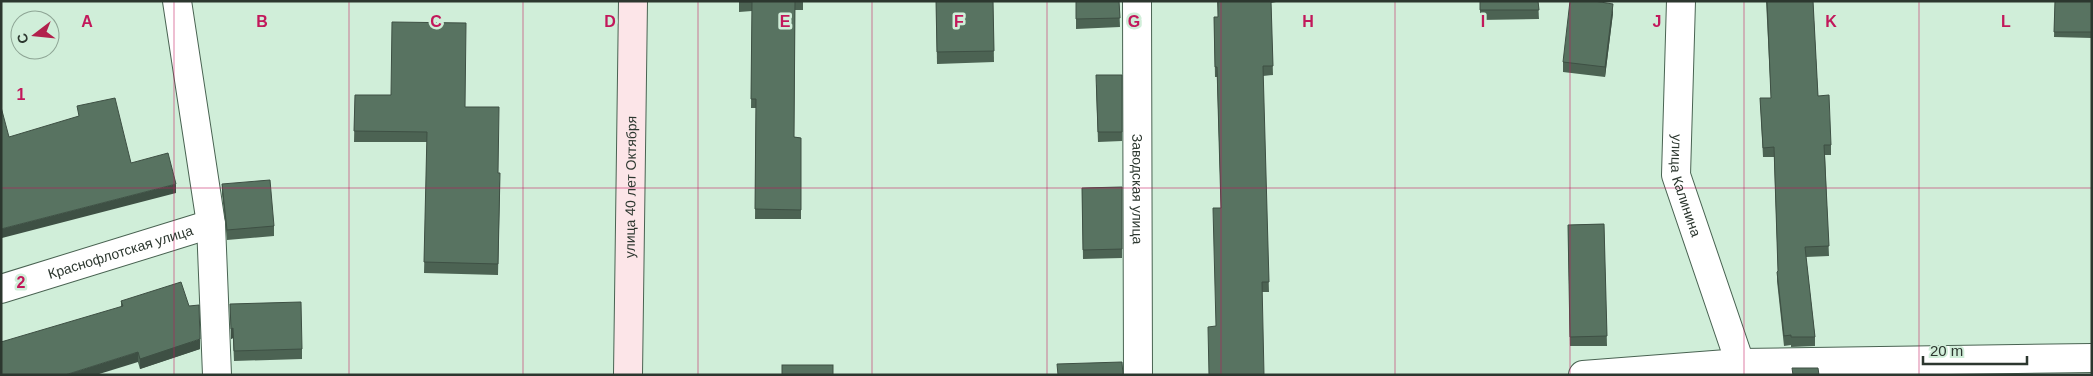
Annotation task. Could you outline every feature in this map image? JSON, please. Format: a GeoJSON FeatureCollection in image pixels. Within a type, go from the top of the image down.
{"type":"FeatureCollection","features":[{"type":"Feature","properties":{"kind":"street"},"geometry":{"type":"LineString","coordinates":[[178,1],[211,224],[217,375]]}},
{"type":"Feature","properties":{"kind":"street","name":"улица 40 лет Октября"},"geometry":{"type":"LineString","coordinates":[[628,375],[633,1]]}},
{"type":"Feature","properties":{"kind":"street","name":"Заводская улица"},"geometry":{"type":"LineString","coordinates":[[1137,1],[1138,375]]}},
{"type":"Feature","properties":{"kind":"street","name":"улица Калинина"},"geometry":{"type":"LineString","coordinates":[[1681,1],[1676,175],[1740,369]]}},
{"type":"Feature","properties":{"kind":"street","name":"Краснофлотская улица"},"geometry":{"type":"LineString","coordinates":[[1,289],[211,224]]}},
{"type":"Feature","properties":{"kind":"street"},"geometry":{"type":"LineString","coordinates":[[1583,375],[2092,358]]}},
{"type":"Feature","properties":{"kind":"building"},"geometry":{"type":"Polygon","coordinates":[[[739,1],[795,1],[794,137],[801,138],[801,210],[755,209],[756,99],[751,99],[752,2],[739,1]]]}},
{"type":"Feature","properties":{"kind":"building"},"geometry":{"type":"Polygon","coordinates":[[[936,1],[993,1],[994,51],[937,52],[936,1]]]}},
{"type":"Feature","properties":{"kind":"building"},"geometry":{"type":"Polygon","coordinates":[[[1076,1],[1119,1],[1120,18],[1076,19],[1076,1]]]}},
{"type":"Feature","properties":{"kind":"building"},"geometry":{"type":"Polygon","coordinates":[[[1218,1],[1271,1],[1273,66],[1263,66],[1269,282],[1262,282],[1264,375],[1209,375],[1208,327],[1216,326],[1213,208],[1221,208],[1214,17],[1218,17],[1218,1]]]}},
{"type":"Feature","properties":{"kind":"building"},"geometry":{"type":"Polygon","coordinates":[[[1480,1],[1538,1],[1539,10],[1480,10],[1480,1]]]}},
{"type":"Feature","properties":{"kind":"building"},"geometry":{"type":"Polygon","coordinates":[[[1570,1],[1594,1],[1613,4],[1605,67],[1563,62],[1570,1]]]}},
{"type":"Feature","properties":{"kind":"building"},"geometry":{"type":"Polygon","coordinates":[[[1767,1],[1813,1],[1818,96],[1829,95],[1831,145],[1824,145],[1829,246],[1805,247],[1815,337],[1784,336],[1777,272],[1774,147],[1763,148],[1760,98],[1771,98],[1767,1]]]}},
{"type":"Feature","properties":{"kind":"building"},"geometry":{"type":"Polygon","coordinates":[[[2055,1],[2092,1],[2092,32],[2054,32],[2055,1]]]}},
{"type":"Feature","properties":{"kind":"building"},"geometry":{"type":"Polygon","coordinates":[[[392,22],[466,23],[465,107],[499,107],[498,264],[424,262],[427,132],[354,131],[355,95],[391,95],[392,22]]]}},
{"type":"Feature","properties":{"kind":"building"},"geometry":{"type":"Polygon","coordinates":[[[1096,75],[1122,75],[1122,132],[1098,132],[1096,75]]]}},
{"type":"Feature","properties":{"kind":"building"},"geometry":{"type":"Polygon","coordinates":[[[115,98],[131,163],[168,153],[176,184],[1,229],[1,107],[9,137],[79,116],[77,106],[115,98]]]}},
{"type":"Feature","properties":{"kind":"building"},"geometry":{"type":"Polygon","coordinates":[[[270,180],[274,226],[227,230],[222,184],[270,180]]]}},
{"type":"Feature","properties":{"kind":"building"},"geometry":{"type":"Polygon","coordinates":[[[1122,187],[1122,249],[1083,250],[1082,188],[1122,187]]]}},
{"type":"Feature","properties":{"kind":"building"},"geometry":{"type":"Polygon","coordinates":[[[1604,224],[1607,336],[1570,337],[1568,225],[1604,224]]]}},
{"type":"Feature","properties":{"kind":"building"},"geometry":{"type":"Polygon","coordinates":[[[181,282],[189,306],[199,305],[200,339],[140,359],[138,352],[65,375],[1,375],[1,342],[123,306],[121,301],[181,282]]]}},
{"type":"Feature","properties":{"kind":"building"},"geometry":{"type":"Polygon","coordinates":[[[301,302],[302,349],[234,351],[230,304],[301,302]]]}},
{"type":"Feature","properties":{"kind":"building"},"geometry":{"type":"Polygon","coordinates":[[[1122,362],[1123,375],[1058,375],[1057,364],[1122,362]]]}},
{"type":"Feature","properties":{"kind":"building"},"geometry":{"type":"Polygon","coordinates":[[[782,365],[833,365],[833,375],[782,375],[782,365]]]}},
{"type":"Feature","properties":{"kind":"building"},"geometry":{"type":"Polygon","coordinates":[[[1792,368],[1818,368],[1819,375],[1793,375],[1792,368]]]}}]}
